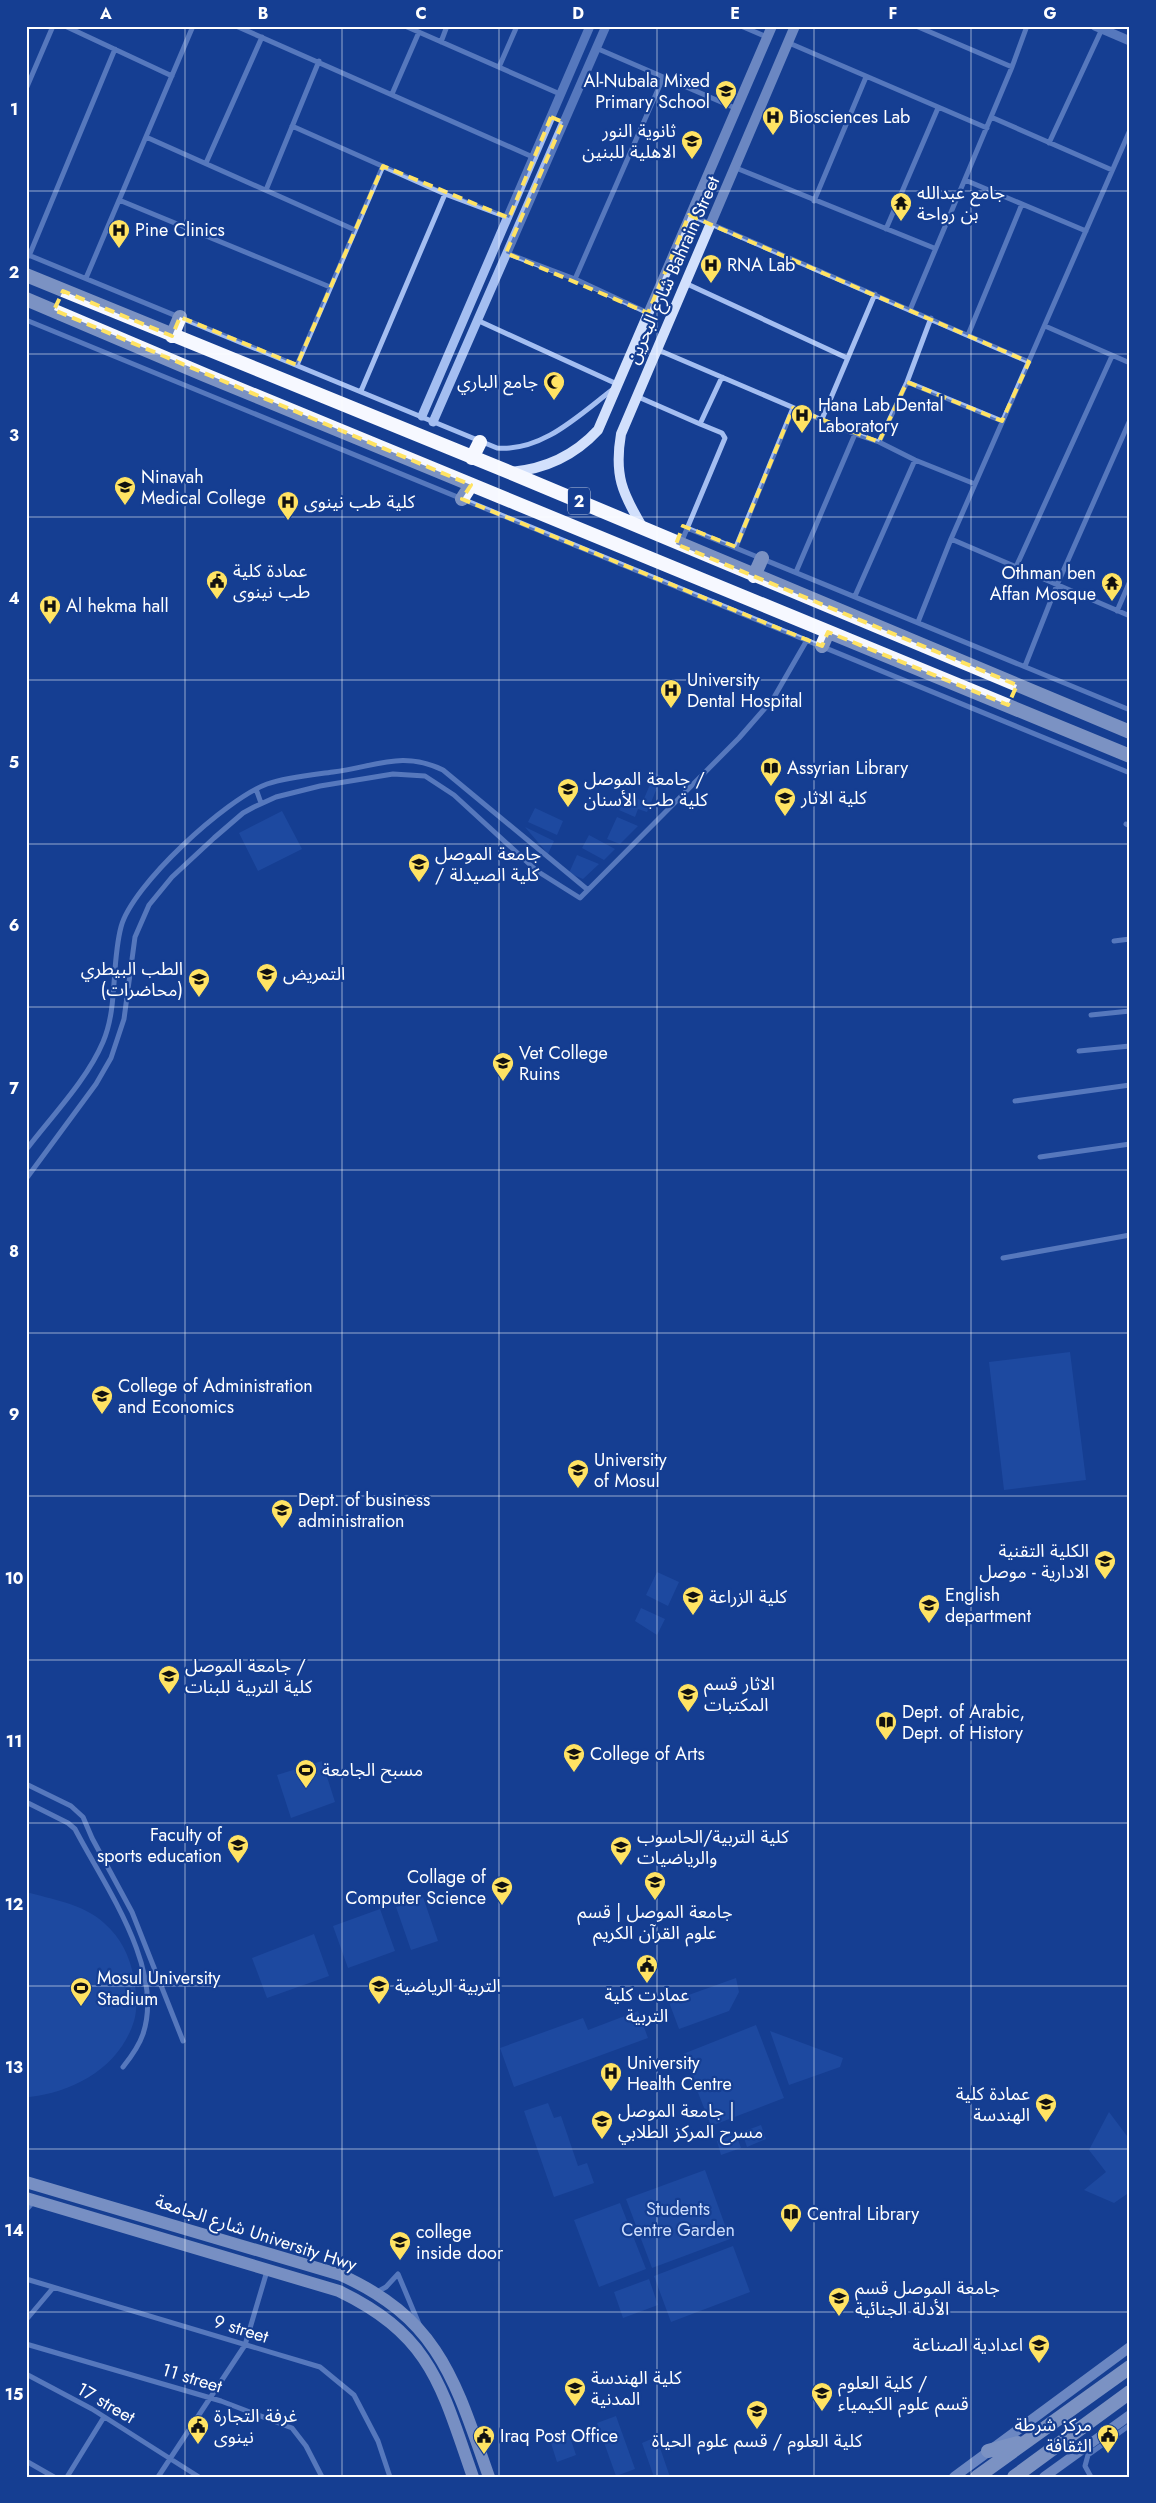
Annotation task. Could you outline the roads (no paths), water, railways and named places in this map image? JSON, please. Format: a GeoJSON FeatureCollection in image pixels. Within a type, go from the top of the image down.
{"type":"FeatureCollection","features":[{"type":"Feature","properties":{"kind":"highway","name":"2"},"geometry":{"type":"LineString","coordinates":[[26,275],[509,472],[1130,732]]}},
{"type":"Feature","properties":{"kind":"highway"},"geometry":{"type":"LineString","coordinates":[[54,310],[63,291]]}},
{"type":"Feature","properties":{"kind":"highway","name":"2"},"geometry":{"type":"LineString","coordinates":[[26,299],[471,485],[1130,756]]}},
{"type":"Feature","properties":{"kind":"highway"},"geometry":{"type":"LineString","coordinates":[[172,336],[180,317]]}},
{"type":"Feature","properties":{"kind":"highway"},"geometry":{"type":"LineString","coordinates":[[472,458],[480,442]]}},
{"type":"Feature","properties":{"kind":"highway"},"geometry":{"type":"LineString","coordinates":[[462,499],[471,485]]}},
{"type":"Feature","properties":{"kind":"highway"},"geometry":{"type":"LineString","coordinates":[[754,576],[762,558]]}},
{"type":"Feature","properties":{"kind":"highway"},"geometry":{"type":"LineString","coordinates":[[822,646],[828,632]]}},
{"type":"Feature","properties":{"kind":"highway"},"geometry":{"type":"LineString","coordinates":[[1008,705],[1017,685]]}},
{"type":"Feature","properties":{"kind":"highway"},"geometry":{"type":"LineString","coordinates":[[977,2477],[1130,2367]]}},
{"type":"Feature","properties":{"kind":"highway"},"geometry":{"type":"LineString","coordinates":[[1022,2474],[1130,2392]]}},
{"type":"Feature","properties":{"kind":"highway"},"geometry":{"type":"LineString","coordinates":[[988,2451],[1028,2440]]}},
{"type":"Feature","properties":{"kind":"main road","name":"شارع البحرين Bahrain Street"},"geometry":{"type":"LineString","coordinates":[[509,472],[552,464],[576,451],[598,430],[735,108],[772,26]]}},
{"type":"Feature","properties":{"kind":"main road","name":"شارع البحرين Bahrain Street"},"geometry":{"type":"LineString","coordinates":[[643,528],[626,500],[618,473],[617,454],[621,434],[796,26]]}},
{"type":"Feature","properties":{"kind":"main road","name":"شارع الجامعة University Hwy"},"geometry":{"type":"LineString","coordinates":[[26,2182],[86,2198],[341,2275],[396,2306],[421,2329],[440,2356],[457,2391],[489,2477]]}},
{"type":"Feature","properties":{"kind":"main road"},"geometry":{"type":"LineString","coordinates":[[80,2214],[86,2198]]}},
{"type":"Feature","properties":{"kind":"main road","name":"شارع الجامعة University Hwy"},"geometry":{"type":"LineString","coordinates":[[29,2203],[80,2214],[339,2291],[384,2316],[403,2332],[423,2356],[439,2385],[452,2415],[473,2477]]}},
{"type":"Feature","properties":{"kind":"main road"},"geometry":{"type":"LineString","coordinates":[[954,2477],[1130,2347]]}},
{"type":"Feature","properties":{"kind":"main road"},"geometry":{"type":"LineString","coordinates":[[1044,2477],[1130,2415]]}},
{"type":"Feature","properties":{"kind":"street"},"geometry":{"type":"LineString","coordinates":[[26,88],[53,26]]}},
{"type":"Feature","properties":{"kind":"street"},"geometry":{"type":"LineString","coordinates":[[65,26],[172,76]]}},
{"type":"Feature","properties":{"kind":"street"},"geometry":{"type":"LineString","coordinates":[[86,278],[193,26]]}},
{"type":"Feature","properties":{"kind":"street"},"geometry":{"type":"LineString","coordinates":[[236,26],[319,61],[535,158]]}},
{"type":"Feature","properties":{"kind":"street"},"geometry":{"type":"LineString","coordinates":[[405,26],[560,94]]}},
{"type":"Feature","properties":{"kind":"street"},"geometry":{"type":"LineString","coordinates":[[441,42],[447,26]]}},
{"type":"Feature","properties":{"kind":"street"},"geometry":{"type":"LineString","coordinates":[[499,67],[517,26]]}},
{"type":"Feature","properties":{"kind":"street"},"geometry":{"type":"LineString","coordinates":[[422,416],[495,244],[509,218],[535,158],[560,94],[590,26]]}},
{"type":"Feature","properties":{"kind":"street"},"geometry":{"type":"LineString","coordinates":[[433,422],[479,321],[506,253],[606,26]]}},
{"type":"Feature","properties":{"kind":"street"},"geometry":{"type":"LineString","coordinates":[[741,26],[767,37]]}},
{"type":"Feature","properties":{"kind":"street"},"geometry":{"type":"LineString","coordinates":[[916,26],[1012,66]]}},
{"type":"Feature","properties":{"kind":"street"},"geometry":{"type":"LineString","coordinates":[[910,310],[934,248],[987,128],[1027,26]]}},
{"type":"Feature","properties":{"kind":"street"},"geometry":{"type":"LineString","coordinates":[[1049,143],[1098,28],[1130,41]]}},
{"type":"Feature","properties":{"kind":"street"},"geometry":{"type":"LineString","coordinates":[[392,94],[419,32]]}},
{"type":"Feature","properties":{"kind":"street"},"geometry":{"type":"LineString","coordinates":[[206,164],[262,37]]}},
{"type":"Feature","properties":{"kind":"street"},"geometry":{"type":"LineString","coordinates":[[789,43],[866,78],[987,128]]}},
{"type":"Feature","properties":{"kind":"street"},"geometry":{"type":"LineString","coordinates":[[596,48],[735,108]]}},
{"type":"Feature","properties":{"kind":"street"},"geometry":{"type":"LineString","coordinates":[[115,50],[28,255],[422,416],[480,442],[506,449],[531,444],[556,432],[616,386],[479,321]]}},
{"type":"Feature","properties":{"kind":"street"},"geometry":{"type":"LineString","coordinates":[[266,190],[319,61]]}},
{"type":"Feature","properties":{"kind":"street"},"geometry":{"type":"LineString","coordinates":[[575,279],[663,78]]}},
{"type":"Feature","properties":{"kind":"street"},"geometry":{"type":"LineString","coordinates":[[814,201],[866,78]]}},
{"type":"Feature","properties":{"kind":"street"},"geometry":{"type":"LineString","coordinates":[[886,229],[938,108]]}},
{"type":"Feature","properties":{"kind":"street"},"geometry":{"type":"LineString","coordinates":[[551,117],[563,122]]}},
{"type":"Feature","properties":{"kind":"street"},"geometry":{"type":"LineString","coordinates":[[991,118],[1112,170]]}},
{"type":"Feature","properties":{"kind":"street"},"geometry":{"type":"LineString","coordinates":[[292,126],[445,194],[509,218]]}},
{"type":"Feature","properties":{"kind":"street"},"geometry":{"type":"LineString","coordinates":[[918,622],[1002,421],[1130,130]]}},
{"type":"Feature","properties":{"kind":"street"},"geometry":{"type":"LineString","coordinates":[[146,137],[355,230]]}},
{"type":"Feature","properties":{"kind":"street"},"geometry":{"type":"LineString","coordinates":[[298,365],[383,166]]}},
{"type":"Feature","properties":{"kind":"street"},"geometry":{"type":"LineString","coordinates":[[736,168],[934,248]]}},
{"type":"Feature","properties":{"kind":"street"},"geometry":{"type":"LineString","coordinates":[[965,180],[1086,231]]}},
{"type":"Feature","properties":{"kind":"street"},"geometry":{"type":"LineString","coordinates":[[361,391],[445,194]]}},
{"type":"Feature","properties":{"kind":"street"},"geometry":{"type":"LineString","coordinates":[[119,200],[330,287]]}},
{"type":"Feature","properties":{"kind":"street"},"geometry":{"type":"LineString","coordinates":[[968,335],[1022,204]]}},
{"type":"Feature","properties":{"kind":"street"},"geometry":{"type":"LineString","coordinates":[[689,215],[1029,362]]}},
{"type":"Feature","properties":{"kind":"street"},"geometry":{"type":"LineString","coordinates":[[506,253],[575,279],[648,312]]}},
{"type":"Feature","properties":{"kind":"street"},"geometry":{"type":"LineString","coordinates":[[685,283],[847,358]]}},
{"type":"Feature","properties":{"kind":"street"},"geometry":{"type":"LineString","coordinates":[[822,419],[875,294]]}},
{"type":"Feature","properties":{"kind":"street"},"geometry":{"type":"LineString","coordinates":[[880,442],[907,382],[931,318]]}},
{"type":"Feature","properties":{"kind":"street"},"geometry":{"type":"LineString","coordinates":[[26,320],[1130,773]]}},
{"type":"Feature","properties":{"kind":"street"},"geometry":{"type":"LineString","coordinates":[[1045,326],[1130,363]]}},
{"type":"Feature","properties":{"kind":"street"},"geometry":{"type":"LineString","coordinates":[[656,349],[855,434],[880,442],[914,460],[975,484]]}},
{"type":"Feature","properties":{"kind":"street"},"geometry":{"type":"LineString","coordinates":[[1016,567],[1112,356]]}},
{"type":"Feature","properties":{"kind":"street"},"geometry":{"type":"LineString","coordinates":[[700,424],[722,377]]}},
{"type":"Feature","properties":{"kind":"street"},"geometry":{"type":"LineString","coordinates":[[907,382],[1002,421]]}},
{"type":"Feature","properties":{"kind":"street"},"geometry":{"type":"LineString","coordinates":[[636,396],[722,434],[725,438],[680,545]]}},
{"type":"Feature","properties":{"kind":"street"},"geometry":{"type":"LineString","coordinates":[[736,547],[794,408]]}},
{"type":"Feature","properties":{"kind":"street"},"geometry":{"type":"LineString","coordinates":[[1025,666],[1057,585],[1128,430],[1130,420]]}},
{"type":"Feature","properties":{"kind":"street"},"geometry":{"type":"LineString","coordinates":[[796,572],[855,434]]}},
{"type":"Feature","properties":{"kind":"street"},"geometry":{"type":"LineString","coordinates":[[855,596],[914,460]]}},
{"type":"Feature","properties":{"kind":"street"},"geometry":{"type":"LineString","coordinates":[[687,528],[1130,710]]}},
{"type":"Feature","properties":{"kind":"street"},"geometry":{"type":"LineString","coordinates":[[952,539],[1130,616]]}},
{"type":"Feature","properties":{"kind":"street"},"geometry":{"type":"LineString","coordinates":[[1117,611],[1130,581]]}},
{"type":"Feature","properties":{"kind":"street"},"geometry":{"type":"LineString","coordinates":[[27,1177],[96,1084],[111,1058],[124,1019],[135,937],[149,905],[172,877],[243,813],[261,803],[292,792],[373,776],[411,774],[425,776],[454,795],[537,871],[580,898],[739,738],[774,699],[807,640]]}},
{"type":"Feature","properties":{"kind":"street"},"geometry":{"type":"LineString","coordinates":[[26,1150],[86,1071],[103,1043],[111,1013],[121,926],[134,901],[158,872],[203,828],[231,805],[256,789],[285,779],[336,772],[395,759],[428,763],[444,770],[588,890]]}},
{"type":"Feature","properties":{"kind":"street"},"geometry":{"type":"LineString","coordinates":[[256,789],[261,803]]}},
{"type":"Feature","properties":{"kind":"street"},"geometry":{"type":"LineString","coordinates":[[1114,941],[1130,939]]}},
{"type":"Feature","properties":{"kind":"street"},"geometry":{"type":"LineString","coordinates":[[1091,1015],[1130,1011]]}},
{"type":"Feature","properties":{"kind":"street"},"geometry":{"type":"LineString","coordinates":[[1079,1052],[1130,1046]]}},
{"type":"Feature","properties":{"kind":"street"},"geometry":{"type":"LineString","coordinates":[[1015,1101],[1130,1085]]}},
{"type":"Feature","properties":{"kind":"street"},"geometry":{"type":"LineString","coordinates":[[1040,1157],[1130,1144]]}},
{"type":"Feature","properties":{"kind":"street"},"geometry":{"type":"LineString","coordinates":[[1003,1258],[1130,1235]]}},
{"type":"Feature","properties":{"kind":"street"},"geometry":{"type":"LineString","coordinates":[[26,1784],[71,1806],[83,1816],[92,1838],[132,1912],[183,2041]]}},
{"type":"Feature","properties":{"kind":"street"},"geometry":{"type":"LineString","coordinates":[[26,1802],[75,1829],[132,1936],[141,1966],[147,2009],[143,2035],[123,2067]]}},
{"type":"Feature","properties":{"kind":"street"},"geometry":{"type":"LineString","coordinates":[[158,2477],[245,2345],[267,2271]]}},
{"type":"Feature","properties":{"kind":"street"},"geometry":{"type":"LineString","coordinates":[[375,2293],[386,2287],[398,2274],[421,2329]]}},
{"type":"Feature","properties":{"kind":"street","name":"9 street"},"geometry":{"type":"LineString","coordinates":[[26,2279],[320,2367],[350,2391],[369,2421],[390,2477]]}},
{"type":"Feature","properties":{"kind":"street"},"geometry":{"type":"LineString","coordinates":[[26,2320],[53,2288]]}},
{"type":"Feature","properties":{"kind":"street","name":"11 street"},"geometry":{"type":"LineString","coordinates":[[26,2344],[209,2397],[292,2428],[306,2446],[322,2477]]}},
{"type":"Feature","properties":{"kind":"street","name":"17 street"},"geometry":{"type":"LineString","coordinates":[[26,2374],[104,2416],[199,2477]]}},
{"type":"Feature","properties":{"kind":"street"},"geometry":{"type":"LineString","coordinates":[[67,2477],[104,2416]]}},
{"type":"Feature","properties":{"kind":"street"},"geometry":{"type":"LineString","coordinates":[[1091,2477],[1085,2466],[1088,2455],[1130,2425]]}},
{"type":"Feature","properties":{"kind":"street"},"geometry":{"type":"LineString","coordinates":[[26,2461],[54,2477]]}},
{"type":"Feature","properties":{"kind":"place","name":"Al-Nubala Mixed Primary School"},"geometry":{"type":"Point","coordinates":[726,110]}},
{"type":"Feature","properties":{"kind":"place","name":"Biosciences Lab"},"geometry":{"type":"Point","coordinates":[773,136]}},
{"type":"Feature","properties":{"kind":"place","name":"ثانوية النور الاهلية للبنين"},"geometry":{"type":"Point","coordinates":[692,160]}},
{"type":"Feature","properties":{"kind":"place","name":"جامع عبدالله بن رواحة"},"geometry":{"type":"Point","coordinates":[901,222]}},
{"type":"Feature","properties":{"kind":"place","name":"Pine Clinics"},"geometry":{"type":"Point","coordinates":[119,249]}},
{"type":"Feature","properties":{"kind":"place","name":"RNA Lab"},"geometry":{"type":"Point","coordinates":[711,284]}},
{"type":"Feature","properties":{"kind":"place","name":"جامع الباري"},"geometry":{"type":"Point","coordinates":[554,401]}},
{"type":"Feature","properties":{"kind":"place","name":"Hana Lab Dental Laboratory"},"geometry":{"type":"Point","coordinates":[802,434]}},
{"type":"Feature","properties":{"kind":"place","name":"Ninavah Medical College"},"geometry":{"type":"Point","coordinates":[125,506]}},
{"type":"Feature","properties":{"kind":"place","name":"كلية طب نينوى"},"geometry":{"type":"Point","coordinates":[288,521]}},
{"type":"Feature","properties":{"kind":"place","name":"عمادة كلية طب نينوى"},"geometry":{"type":"Point","coordinates":[217,600]}},
{"type":"Feature","properties":{"kind":"place","name":"Othman ben Affan Mosque"},"geometry":{"type":"Point","coordinates":[1112,602]}},
{"type":"Feature","properties":{"kind":"place","name":"Al hekma hall"},"geometry":{"type":"Point","coordinates":[50,625]}},
{"type":"Feature","properties":{"kind":"place","name":"University Dental Hospital"},"geometry":{"type":"Point","coordinates":[671,709]}},
{"type":"Feature","properties":{"kind":"place","name":"Assyrian Library"},"geometry":{"type":"Point","coordinates":[771,787]}},
{"type":"Feature","properties":{"kind":"place","name":"جامعة الموصل / كلية طب الأسنان"},"geometry":{"type":"Point","coordinates":[568,808]}},
{"type":"Feature","properties":{"kind":"place","name":"كلية الاثار"},"geometry":{"type":"Point","coordinates":[785,817]}},
{"type":"Feature","properties":{"kind":"place","name":"جامعة الموصل / كلية الصيدلة"},"geometry":{"type":"Point","coordinates":[419,883]}},
{"type":"Feature","properties":{"kind":"place","name":"التمريض"},"geometry":{"type":"Point","coordinates":[267,993]}},
{"type":"Feature","properties":{"kind":"place","name":"الطب البيطري (محاضرات)"},"geometry":{"type":"Point","coordinates":[199,998]}},
{"type":"Feature","properties":{"kind":"place","name":"Vet College Ruins"},"geometry":{"type":"Point","coordinates":[503,1082]}},
{"type":"Feature","properties":{"kind":"place","name":"College of Administration and Economics"},"geometry":{"type":"Point","coordinates":[102,1415]}},
{"type":"Feature","properties":{"kind":"place","name":"University of Mosul"},"geometry":{"type":"Point","coordinates":[578,1489]}},
{"type":"Feature","properties":{"kind":"place","name":"Dept. of business administration"},"geometry":{"type":"Point","coordinates":[282,1529]}},
{"type":"Feature","properties":{"kind":"place","name":"الكلية التقنية الادارية - موصل"},"geometry":{"type":"Point","coordinates":[1105,1580]}},
{"type":"Feature","properties":{"kind":"place","name":"كلية الزراعة"},"geometry":{"type":"Point","coordinates":[693,1616]}},
{"type":"Feature","properties":{"kind":"place","name":"English department"},"geometry":{"type":"Point","coordinates":[929,1624]}},
{"type":"Feature","properties":{"kind":"place","name":"جامعة الموصل / كلية التربية للبنات"},"geometry":{"type":"Point","coordinates":[169,1695]}},
{"type":"Feature","properties":{"kind":"place","name":"الاثار قسم المكتبات"},"geometry":{"type":"Point","coordinates":[688,1713]}},
{"type":"Feature","properties":{"kind":"place","name":"Dept. of Arabic, Dept. of History"},"geometry":{"type":"Point","coordinates":[886,1741]}},
{"type":"Feature","properties":{"kind":"place","name":"College of Arts"},"geometry":{"type":"Point","coordinates":[574,1773]}},
{"type":"Feature","properties":{"kind":"place","name":"مسبح الجامعة"},"geometry":{"type":"Point","coordinates":[306,1789]}},
{"type":"Feature","properties":{"kind":"place","name":"Faculty of sports education"},"geometry":{"type":"Point","coordinates":[238,1864]}},
{"type":"Feature","properties":{"kind":"place","name":"كلية التربية/الحاسوب والرياضيات"},"geometry":{"type":"Point","coordinates":[621,1866]}},
{"type":"Feature","properties":{"kind":"place","name":"جامعة الموصل | قسم علوم القرآن الكريم"},"geometry":{"type":"Point","coordinates":[655,1901]}},
{"type":"Feature","properties":{"kind":"place","name":"Collage of Computer Science"},"geometry":{"type":"Point","coordinates":[502,1906]}},
{"type":"Feature","properties":{"kind":"place","name":"عمادت كلية التربية"},"geometry":{"type":"Point","coordinates":[647,1984]}},
{"type":"Feature","properties":{"kind":"place","name":"التربية الرياضية"},"geometry":{"type":"Point","coordinates":[379,2005]}},
{"type":"Feature","properties":{"kind":"place","name":"Mosul University Stadium"},"geometry":{"type":"Point","coordinates":[81,2007]}},
{"type":"Feature","properties":{"kind":"place","name":"University Health Centre"},"geometry":{"type":"Point","coordinates":[611,2092]}},
{"type":"Feature","properties":{"kind":"place","name":"عمادة كلية الهندسة"},"geometry":{"type":"Point","coordinates":[1046,2123]}},
{"type":"Feature","properties":{"kind":"place","name":"جامعة الموصل | مسرح المركز الطلابي"},"geometry":{"type":"Point","coordinates":[602,2140]}},
{"type":"Feature","properties":{"kind":"place","name":"Central Library"},"geometry":{"type":"Point","coordinates":[791,2233]}},
{"type":"Feature","properties":{"kind":"place","name":"college inside door"},"geometry":{"type":"Point","coordinates":[400,2261]}},
{"type":"Feature","properties":{"kind":"place","name":"جامعة الموصل قسم الأدلة الجنائية"},"geometry":{"type":"Point","coordinates":[839,2317]}},
{"type":"Feature","properties":{"kind":"place","name":"اعدادية الصناعة"},"geometry":{"type":"Point","coordinates":[1039,2364]}},
{"type":"Feature","properties":{"kind":"place","name":"كلية الهندسة المدنية"},"geometry":{"type":"Point","coordinates":[575,2407]}},
{"type":"Feature","properties":{"kind":"place","name":"كلية العلوم / قسم علوم الكيمياء"},"geometry":{"type":"Point","coordinates":[822,2412]}},
{"type":"Feature","properties":{"kind":"place","name":"كلية العلوم / قسم علوم الحياة"},"geometry":{"type":"Point","coordinates":[757,2430]}},
{"type":"Feature","properties":{"kind":"place","name":"غرفة التجارة نينوى"},"geometry":{"type":"Point","coordinates":[198,2445]}},
{"type":"Feature","properties":{"kind":"place","name":"مركز شرطة الثقافة"},"geometry":{"type":"Point","coordinates":[1108,2454]}},
{"type":"Feature","properties":{"kind":"place","name":"Iraq Post Office"},"geometry":{"type":"Point","coordinates":[484,2455]}},
{"type":"Feature","properties":{"kind":"park label","name":"Students Centre Garden"},"geometry":{"type":"Point","coordinates":[678,2219]}}]}
